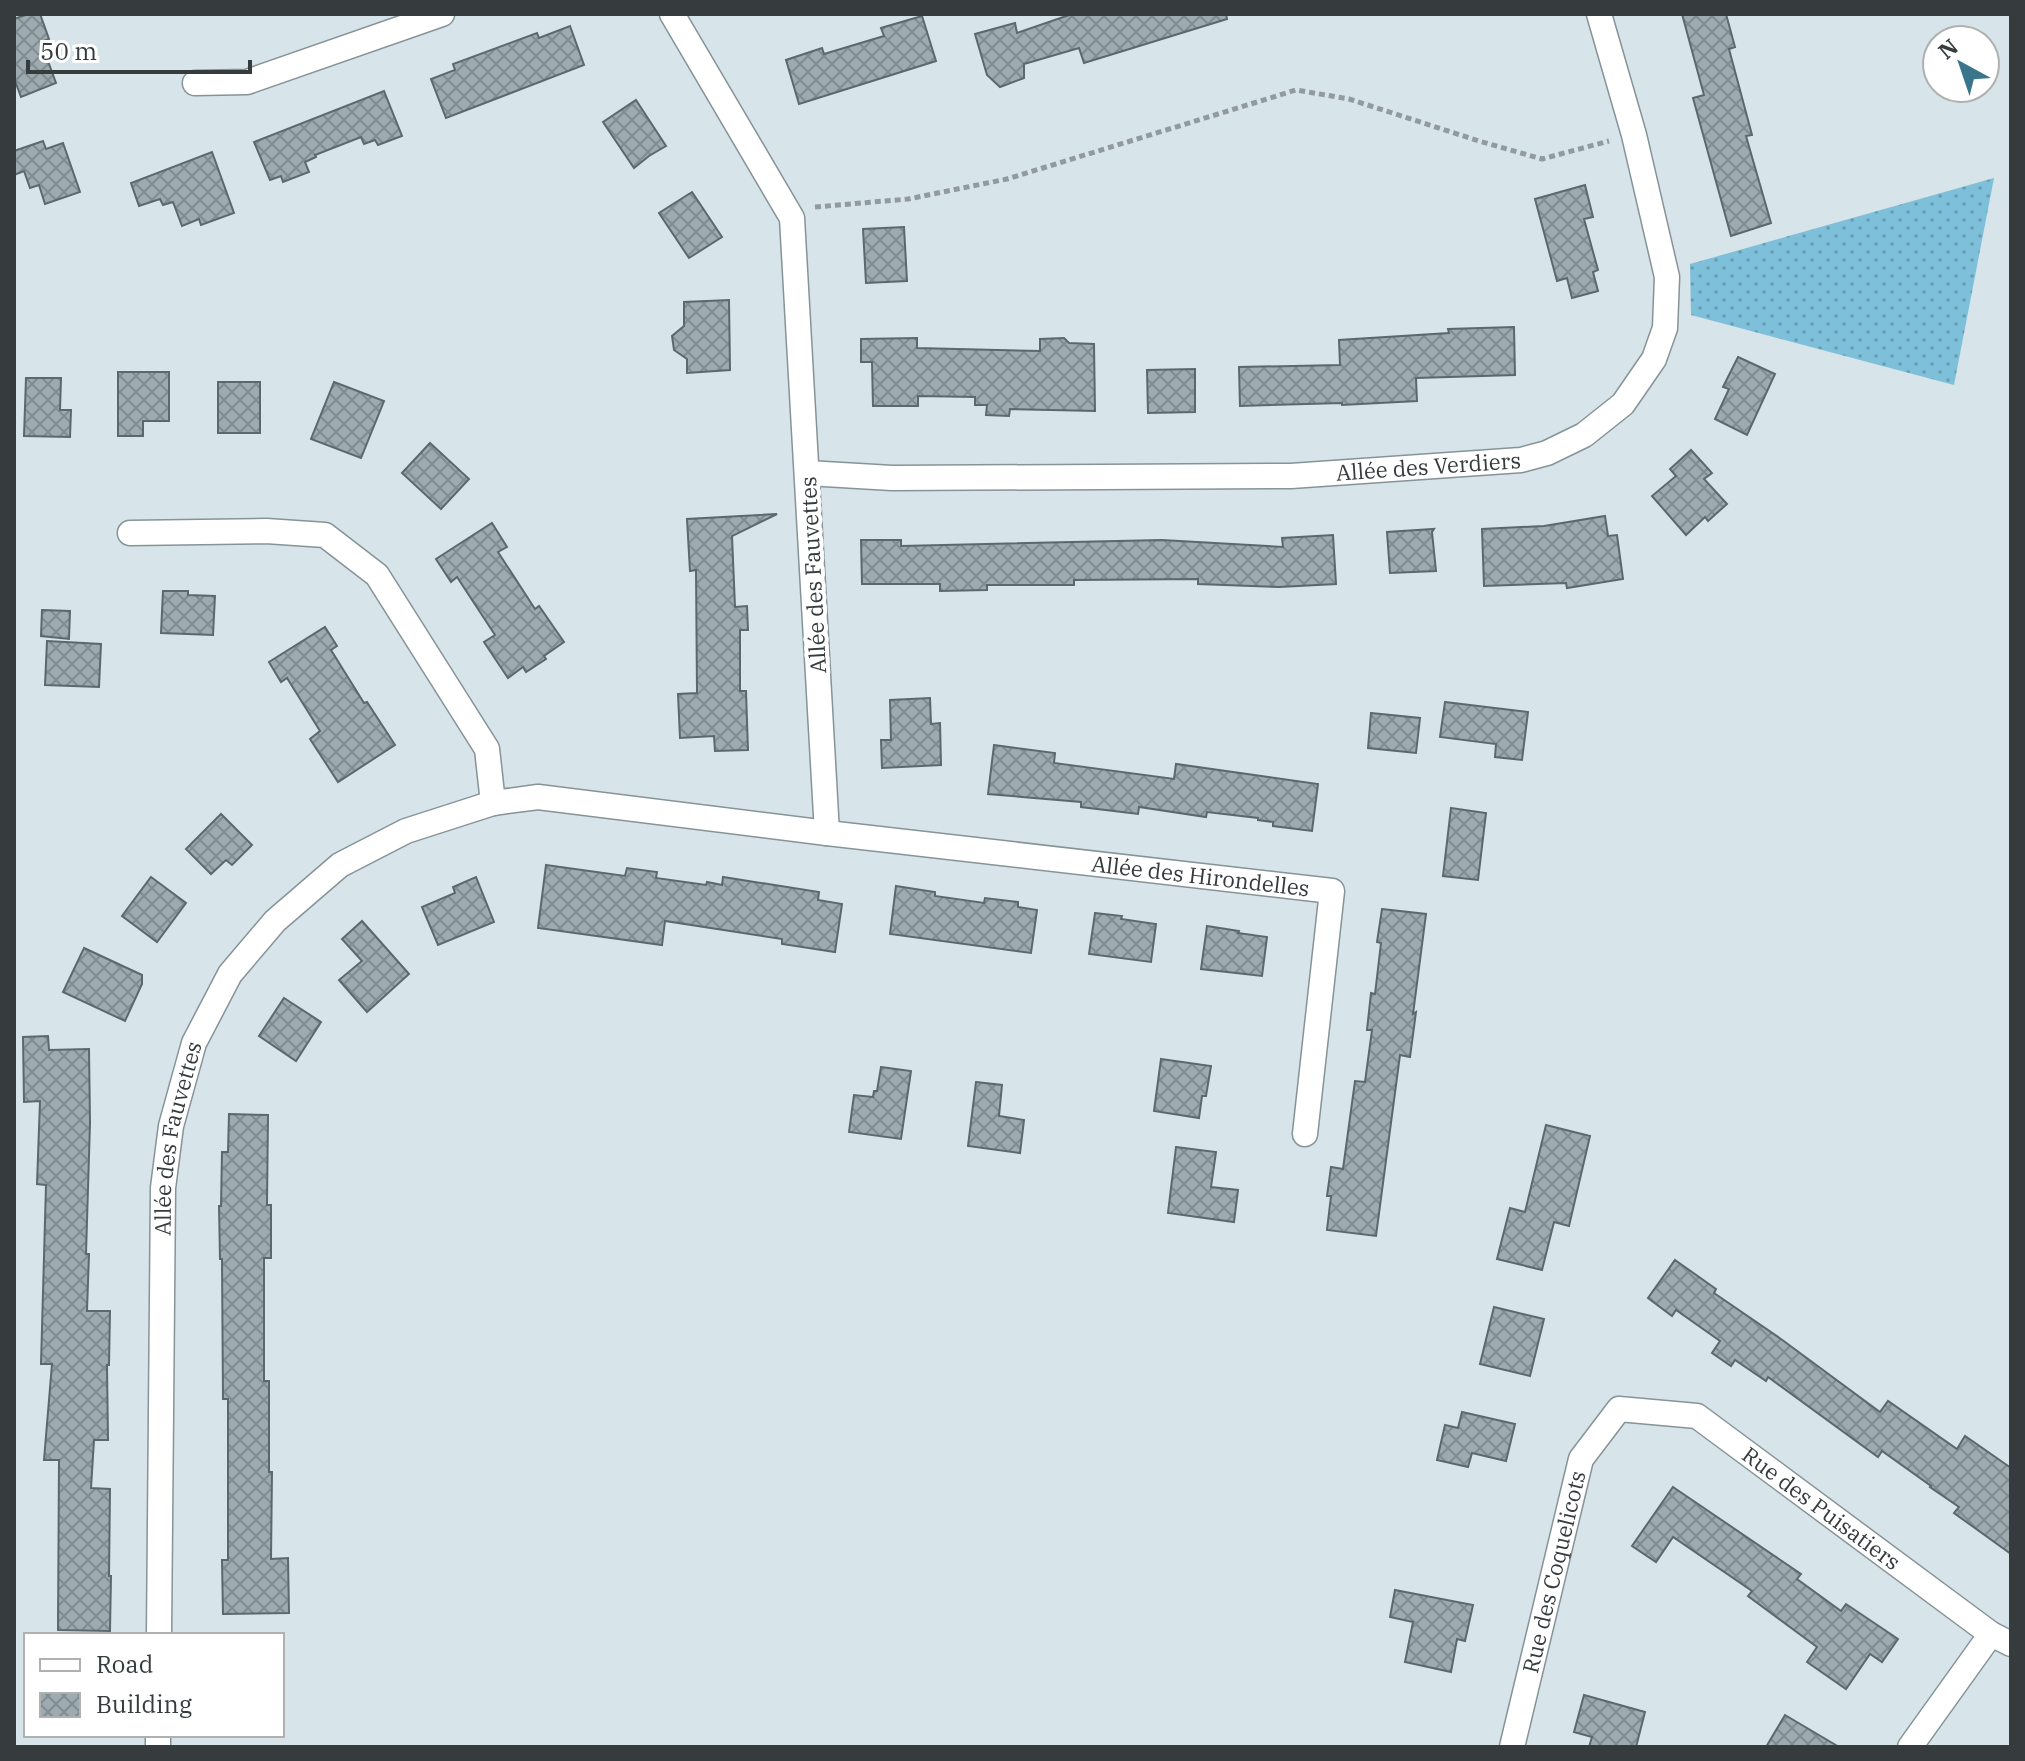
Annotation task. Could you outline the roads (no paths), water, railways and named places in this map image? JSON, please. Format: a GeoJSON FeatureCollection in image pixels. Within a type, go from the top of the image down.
{"type":"FeatureCollection","features":[{"type":"Feature","properties":{"kind":"street"},"geometry":{"type":"LineString","coordinates":[[195,83],[247,82],[442,14]]}},
{"type":"Feature","properties":{"kind":"street","name":"Allée des Fauvettes"},"geometry":{"type":"LineString","coordinates":[[159,1633],[163,1188],[171,1126],[194,1043],[230,974],[275,921],[340,865],[406,831],[493,803],[538,797],[827,833],[792,218],[672,14]]}},
{"type":"Feature","properties":{"kind":"street","name":"Allée des Verdiers"},"geometry":{"type":"LineString","coordinates":[[807,473],[892,478],[1291,476],[1521,460],[1547,453],[1584,435],[1623,404],[1654,359],[1665,328],[1667,277],[1634,135],[1599,14]]}},
{"type":"Feature","properties":{"kind":"street"},"geometry":{"type":"LineString","coordinates":[[130,533],[266,531],[325,535],[377,575],[487,749],[493,803]]}},
{"type":"Feature","properties":{"kind":"street","name":"Allée des Hirondelles"},"geometry":{"type":"LineString","coordinates":[[827,833],[1332,891],[1305,1134]]}},
{"type":"Feature","properties":{"kind":"street","name":"Rue des Puisatiers"},"geometry":{"type":"LineString","coordinates":[[1619,1409],[1697,1416],[2001,1639]]}},
{"type":"Feature","properties":{"kind":"street","name":"Rue des Coquelicots"},"geometry":{"type":"LineString","coordinates":[[1512,1747],[1581,1459],[1619,1409]]}},
{"type":"Feature","properties":{"kind":"street"},"geometry":{"type":"LineString","coordinates":[[1910,1747],[2001,1639]]}}]}
